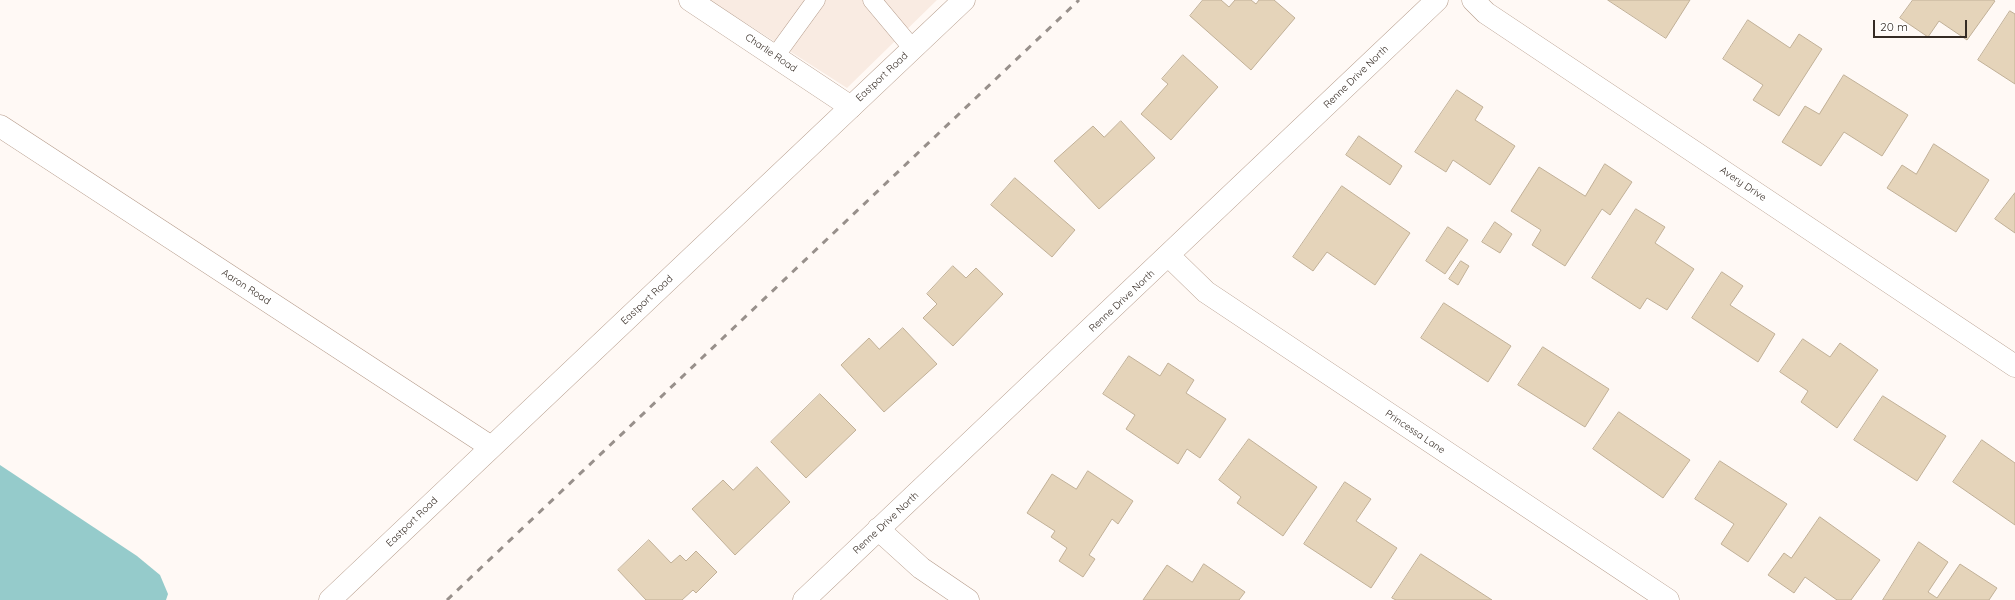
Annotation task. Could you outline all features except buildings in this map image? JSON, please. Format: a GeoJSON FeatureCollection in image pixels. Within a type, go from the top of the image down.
{"type":"FeatureCollection","features":[{"type":"Feature","properties":{"kind":"street","name":"Charlie Road"},"geometry":{"type":"LineString","coordinates":[[690,0],[851,107]]}},
{"type":"Feature","properties":{"kind":"street","name":"Eastport Road"},"geometry":{"type":"LineString","coordinates":[[330,600],[964,0]]}},
{"type":"Feature","properties":{"kind":"street","name":"Renne Drive North"},"geometry":{"type":"LineString","coordinates":[[804,600],[1169,256],[1437,0]]}},
{"type":"Feature","properties":{"kind":"street","name":"Avery Drive"},"geometry":{"type":"LineString","coordinates":[[1473,0],[1486,13],[2015,366]]}},
{"type":"Feature","properties":{"kind":"street","name":"Aaron Road"},"geometry":{"type":"LineString","coordinates":[[0,126],[491,447]]}},
{"type":"Feature","properties":{"kind":"street","name":"Princessa Lane"},"geometry":{"type":"LineString","coordinates":[[1169,256],[1206,292],[1668,600]]}},
{"type":"Feature","properties":{"kind":"street"},"geometry":{"type":"LineString","coordinates":[[878,529],[921,568],[968,600]]}},
{"type":"Feature","properties":{"kind":"lane"},"geometry":{"type":"LineString","coordinates":[[776,56],[816,0]]}},
{"type":"Feature","properties":{"kind":"lane"},"geometry":{"type":"LineString","coordinates":[[872,0],[913,48]]}},
{"type":"Feature","properties":{"kind":"shaded area"},"geometry":{"type":"Polygon","coordinates":[[[710,0],[937,0],[847,88],[710,0]]]}},
{"type":"Feature","properties":{"kind":"water"},"geometry":{"type":"Polygon","coordinates":[[[0,465],[137,556],[160,575],[168,594],[166,600],[0,600],[0,465]]]}},
{"type":"Feature","properties":{"kind":"railway"},"geometry":{"type":"LineString","coordinates":[[447,600],[1079,0]]}}]}
